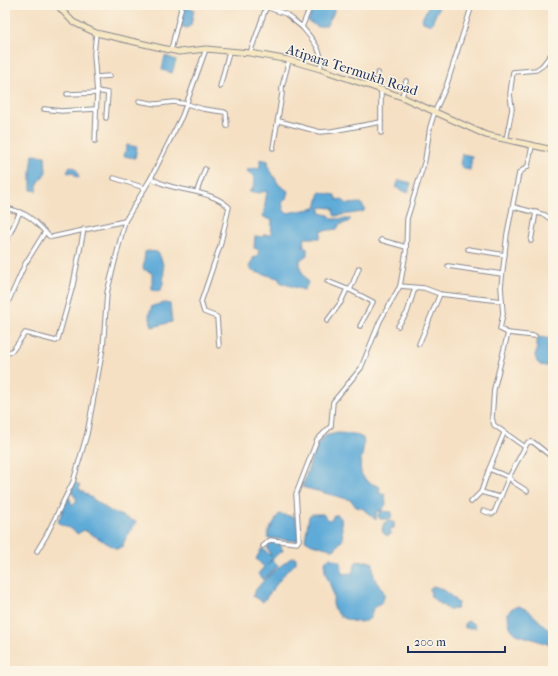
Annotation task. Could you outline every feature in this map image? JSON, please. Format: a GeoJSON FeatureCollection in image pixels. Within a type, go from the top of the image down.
{"type":"FeatureCollection","features":[{"type":"Feature","properties":{"kind":"main road","name":"Atipara Termukh Road"},"geometry":{"type":"LineString","coordinates":[[57,5],[73,22],[96,33],[179,52],[206,49],[250,53],[289,60],[402,96],[486,135],[553,150]]}},
{"type":"Feature","properties":{"kind":"street"},"geometry":{"type":"LineString","coordinates":[[172,50],[182,5]]}},
{"type":"Feature","properties":{"kind":"street"},"geometry":{"type":"LineString","coordinates":[[302,27],[311,5]]}},
{"type":"Feature","properties":{"kind":"street"},"geometry":{"type":"LineString","coordinates":[[263,546],[270,540],[298,543],[296,494],[317,440],[331,426],[333,402],[361,368],[380,321],[400,286],[406,247],[407,219],[425,160],[430,127],[446,86],[472,5]]}},
{"type":"Feature","properties":{"kind":"street"},"geometry":{"type":"LineString","coordinates":[[250,53],[266,6],[286,14],[302,27],[312,39],[321,56],[320,69]]}},
{"type":"Feature","properties":{"kind":"street"},"geometry":{"type":"LineString","coordinates":[[95,141],[97,92],[94,54],[96,33]]}},
{"type":"Feature","properties":{"kind":"street"},"geometry":{"type":"LineString","coordinates":[[37,551],[73,482],[87,434],[103,348],[107,293],[125,221],[151,178],[187,104],[206,49]]}},
{"type":"Feature","properties":{"kind":"street"},"geometry":{"type":"LineString","coordinates":[[220,87],[228,52]]}},
{"type":"Feature","properties":{"kind":"street"},"geometry":{"type":"LineString","coordinates":[[506,140],[512,109],[510,94],[513,72],[536,70],[542,66],[552,54]]}},
{"type":"Feature","properties":{"kind":"street"},"geometry":{"type":"LineString","coordinates":[[274,148],[279,121],[282,87],[289,60]]}},
{"type":"Feature","properties":{"kind":"street"},"geometry":{"type":"LineString","coordinates":[[376,87],[378,73]]}},
{"type":"Feature","properties":{"kind":"street"},"geometry":{"type":"LineString","coordinates":[[96,77],[110,76]]}},
{"type":"Feature","properties":{"kind":"street"},"geometry":{"type":"LineString","coordinates":[[402,96],[406,81]]}},
{"type":"Feature","properties":{"kind":"street"},"geometry":{"type":"LineString","coordinates":[[381,89],[381,133]]}},
{"type":"Feature","properties":{"kind":"street"},"geometry":{"type":"LineString","coordinates":[[67,94],[97,92],[108,93],[106,118]]}},
{"type":"Feature","properties":{"kind":"street"},"geometry":{"type":"LineString","coordinates":[[139,101],[156,104],[174,102],[224,112],[226,113],[227,126]]}},
{"type":"Feature","properties":{"kind":"street"},"geometry":{"type":"LineString","coordinates":[[44,109],[61,111],[96,109]]}},
{"type":"Feature","properties":{"kind":"street"},"geometry":{"type":"LineString","coordinates":[[279,121],[320,132],[381,122]]}},
{"type":"Feature","properties":{"kind":"street"},"geometry":{"type":"LineString","coordinates":[[532,146],[527,169],[520,171],[519,173],[514,207],[507,234],[502,274],[503,314],[500,329],[508,333],[535,336]]}},
{"type":"Feature","properties":{"kind":"street"},"geometry":{"type":"LineString","coordinates":[[197,191],[205,169]]}},
{"type":"Feature","properties":{"kind":"street"},"geometry":{"type":"LineString","coordinates":[[114,178],[145,188]]}},
{"type":"Feature","properties":{"kind":"street"},"geometry":{"type":"LineString","coordinates":[[151,178],[169,187],[197,191],[229,207],[220,246],[201,302],[204,312],[216,315],[218,319],[220,346]]}},
{"type":"Feature","properties":{"kind":"street"},"geometry":{"type":"LineString","coordinates":[[514,207],[536,212],[553,221]]}},
{"type":"Feature","properties":{"kind":"street"},"geometry":{"type":"LineString","coordinates":[[5,208],[20,212],[35,220],[49,236],[55,237],[84,229],[125,221]]}},
{"type":"Feature","properties":{"kind":"street"},"geometry":{"type":"LineString","coordinates":[[5,244],[20,212]]}},
{"type":"Feature","properties":{"kind":"street"},"geometry":{"type":"LineString","coordinates":[[531,240],[536,212]]}},
{"type":"Feature","properties":{"kind":"street"},"geometry":{"type":"LineString","coordinates":[[5,355],[13,350],[26,333],[56,341],[58,339],[73,285],[84,229]]}},
{"type":"Feature","properties":{"kind":"street"},"geometry":{"type":"LineString","coordinates":[[6,307],[25,264],[45,232]]}},
{"type":"Feature","properties":{"kind":"street"},"geometry":{"type":"LineString","coordinates":[[381,240],[406,247]]}},
{"type":"Feature","properties":{"kind":"street"},"geometry":{"type":"LineString","coordinates":[[468,249],[505,255]]}},
{"type":"Feature","properties":{"kind":"street"},"geometry":{"type":"LineString","coordinates":[[448,266],[502,274]]}},
{"type":"Feature","properties":{"kind":"street"},"geometry":{"type":"LineString","coordinates":[[327,321],[341,302],[359,268]]}},
{"type":"Feature","properties":{"kind":"street"},"geometry":{"type":"LineString","coordinates":[[327,281],[373,302],[360,326]]}},
{"type":"Feature","properties":{"kind":"street"},"geometry":{"type":"LineString","coordinates":[[400,286],[424,288],[440,294],[502,301]]}},
{"type":"Feature","properties":{"kind":"street"},"geometry":{"type":"LineString","coordinates":[[398,326],[403,316],[407,313],[415,288]]}},
{"type":"Feature","properties":{"kind":"street"},"geometry":{"type":"LineString","coordinates":[[419,344],[440,294]]}},
{"type":"Feature","properties":{"kind":"street"},"geometry":{"type":"LineString","coordinates":[[508,333],[502,363],[497,374],[492,403],[492,418],[494,425],[525,447]]}},
{"type":"Feature","properties":{"kind":"street"},"geometry":{"type":"LineString","coordinates":[[471,502],[481,492],[504,433]]}},
{"type":"Feature","properties":{"kind":"street"},"geometry":{"type":"LineString","coordinates":[[483,511],[492,514],[494,512],[499,497],[528,442],[534,442],[553,458]]}},
{"type":"Feature","properties":{"kind":"street"},"geometry":{"type":"LineString","coordinates":[[489,469],[509,477],[513,482],[527,491]]}},
{"type":"Feature","properties":{"kind":"street"},"geometry":{"type":"LineString","coordinates":[[481,492],[499,497]]}},
{"type":"Feature","properties":{"kind":"water"},"geometry":{"type":"Polygon","coordinates":[[[314,5],[335,6],[333,14],[327,25],[318,27],[308,21],[314,5]]]}},
{"type":"Feature","properties":{"kind":"water"},"geometry":{"type":"Polygon","coordinates":[[[429,5],[440,5],[431,25],[423,22],[422,19],[429,5]]]}},
{"type":"Feature","properties":{"kind":"water"},"geometry":{"type":"Polygon","coordinates":[[[183,7],[194,9],[191,25],[187,28],[180,26],[183,7]]]}},
{"type":"Feature","properties":{"kind":"water"},"geometry":{"type":"Polygon","coordinates":[[[165,56],[176,60],[172,73],[162,70],[165,56]]]}},
{"type":"Feature","properties":{"kind":"water"},"geometry":{"type":"Polygon","coordinates":[[[127,145],[137,147],[135,158],[124,156],[127,145]]]}},
{"type":"Feature","properties":{"kind":"water"},"geometry":{"type":"Polygon","coordinates":[[[462,154],[472,156],[470,170],[464,169],[460,164],[462,154]]]}},
{"type":"Feature","properties":{"kind":"water"},"geometry":{"type":"Polygon","coordinates":[[[33,155],[45,156],[46,172],[37,185],[37,191],[31,190],[33,155]]]}},
{"type":"Feature","properties":{"kind":"water"},"geometry":{"type":"Polygon","coordinates":[[[260,159],[268,161],[269,168],[279,185],[288,191],[286,199],[282,203],[284,211],[287,213],[316,208],[320,192],[335,195],[337,200],[342,199],[347,204],[361,203],[365,209],[363,212],[335,216],[333,208],[321,207],[320,213],[329,215],[332,219],[351,219],[348,222],[339,225],[337,229],[321,231],[320,238],[305,238],[303,247],[307,248],[307,255],[300,260],[300,268],[308,283],[304,290],[281,283],[278,278],[252,271],[249,267],[254,257],[257,258],[259,250],[254,248],[255,236],[263,237],[264,234],[271,235],[272,220],[263,217],[267,191],[258,193],[249,191],[253,189],[254,178],[251,173],[248,173],[247,169],[260,168],[260,159]]]}},
{"type":"Feature","properties":{"kind":"water"},"geometry":{"type":"Polygon","coordinates":[[[70,166],[76,168],[79,178],[76,177],[73,172],[68,173],[67,171],[70,166]]]}},
{"type":"Feature","properties":{"kind":"water"},"geometry":{"type":"Polygon","coordinates":[[[399,180],[411,183],[408,193],[396,187],[399,180]]]}},
{"type":"Feature","properties":{"kind":"water"},"geometry":{"type":"Polygon","coordinates":[[[145,252],[157,252],[162,260],[164,277],[160,291],[152,290],[152,273],[143,269],[145,252]]]}},
{"type":"Feature","properties":{"kind":"water"},"geometry":{"type":"Polygon","coordinates":[[[165,303],[170,304],[172,322],[152,327],[149,314],[152,306],[165,303]]]}},
{"type":"Feature","properties":{"kind":"water"},"geometry":{"type":"Polygon","coordinates":[[[539,337],[553,339],[553,367],[540,365],[537,362],[535,355],[539,337]]]}},
{"type":"Feature","properties":{"kind":"water"},"geometry":{"type":"Polygon","coordinates":[[[337,433],[354,434],[363,438],[364,443],[360,465],[362,475],[369,482],[380,487],[379,493],[385,495],[386,504],[383,509],[376,512],[376,520],[362,508],[356,507],[351,500],[302,487],[316,446],[325,436],[337,433]]]}},
{"type":"Feature","properties":{"kind":"water"},"geometry":{"type":"Polygon","coordinates":[[[75,482],[80,486],[79,489],[110,511],[136,522],[126,537],[123,546],[117,549],[84,530],[77,534],[58,522],[67,499],[69,497],[72,505],[77,500],[72,491],[75,482]]]}},
{"type":"Feature","properties":{"kind":"water"},"geometry":{"type":"Polygon","coordinates":[[[380,511],[392,512],[391,519],[380,519],[378,515],[380,511]]]}},
{"type":"Feature","properties":{"kind":"water"},"geometry":{"type":"Polygon","coordinates":[[[279,514],[295,517],[299,535],[297,541],[268,538],[268,532],[279,514]]]}},
{"type":"Feature","properties":{"kind":"water"},"geometry":{"type":"Polygon","coordinates":[[[312,514],[323,514],[329,520],[331,520],[334,515],[338,515],[341,518],[343,539],[334,550],[312,544],[305,540],[309,516],[312,514]]]}},
{"type":"Feature","properties":{"kind":"water"},"geometry":{"type":"Polygon","coordinates":[[[388,521],[394,522],[394,528],[390,529],[391,534],[388,536],[384,534],[382,530],[384,523],[388,521]]]}},
{"type":"Feature","properties":{"kind":"water"},"geometry":{"type":"Polygon","coordinates":[[[270,542],[279,542],[283,551],[275,556],[266,565],[272,560],[278,566],[263,580],[258,574],[264,567],[256,559],[262,548],[272,557],[267,548],[270,542]]]}},
{"type":"Feature","properties":{"kind":"water"},"geometry":{"type":"Polygon","coordinates":[[[292,557],[296,558],[296,563],[285,573],[263,602],[253,596],[255,591],[264,581],[292,557]]]}},
{"type":"Feature","properties":{"kind":"water"},"geometry":{"type":"Polygon","coordinates":[[[330,558],[341,562],[342,574],[352,573],[356,562],[367,561],[373,563],[374,577],[383,590],[384,597],[382,601],[373,609],[369,619],[360,622],[349,620],[336,612],[333,606],[332,591],[325,569],[326,560],[330,558]]]}},
{"type":"Feature","properties":{"kind":"water"},"geometry":{"type":"Polygon","coordinates":[[[433,586],[443,590],[453,598],[458,603],[457,609],[449,610],[431,597],[430,589],[433,586]]]}},
{"type":"Feature","properties":{"kind":"water"},"geometry":{"type":"Polygon","coordinates":[[[519,606],[529,611],[553,634],[553,645],[518,635],[512,630],[509,623],[508,613],[512,608],[519,606]]]}},
{"type":"Feature","properties":{"kind":"water"},"geometry":{"type":"Polygon","coordinates":[[[468,621],[474,624],[476,628],[465,628],[465,623],[468,621]]]}}]}
